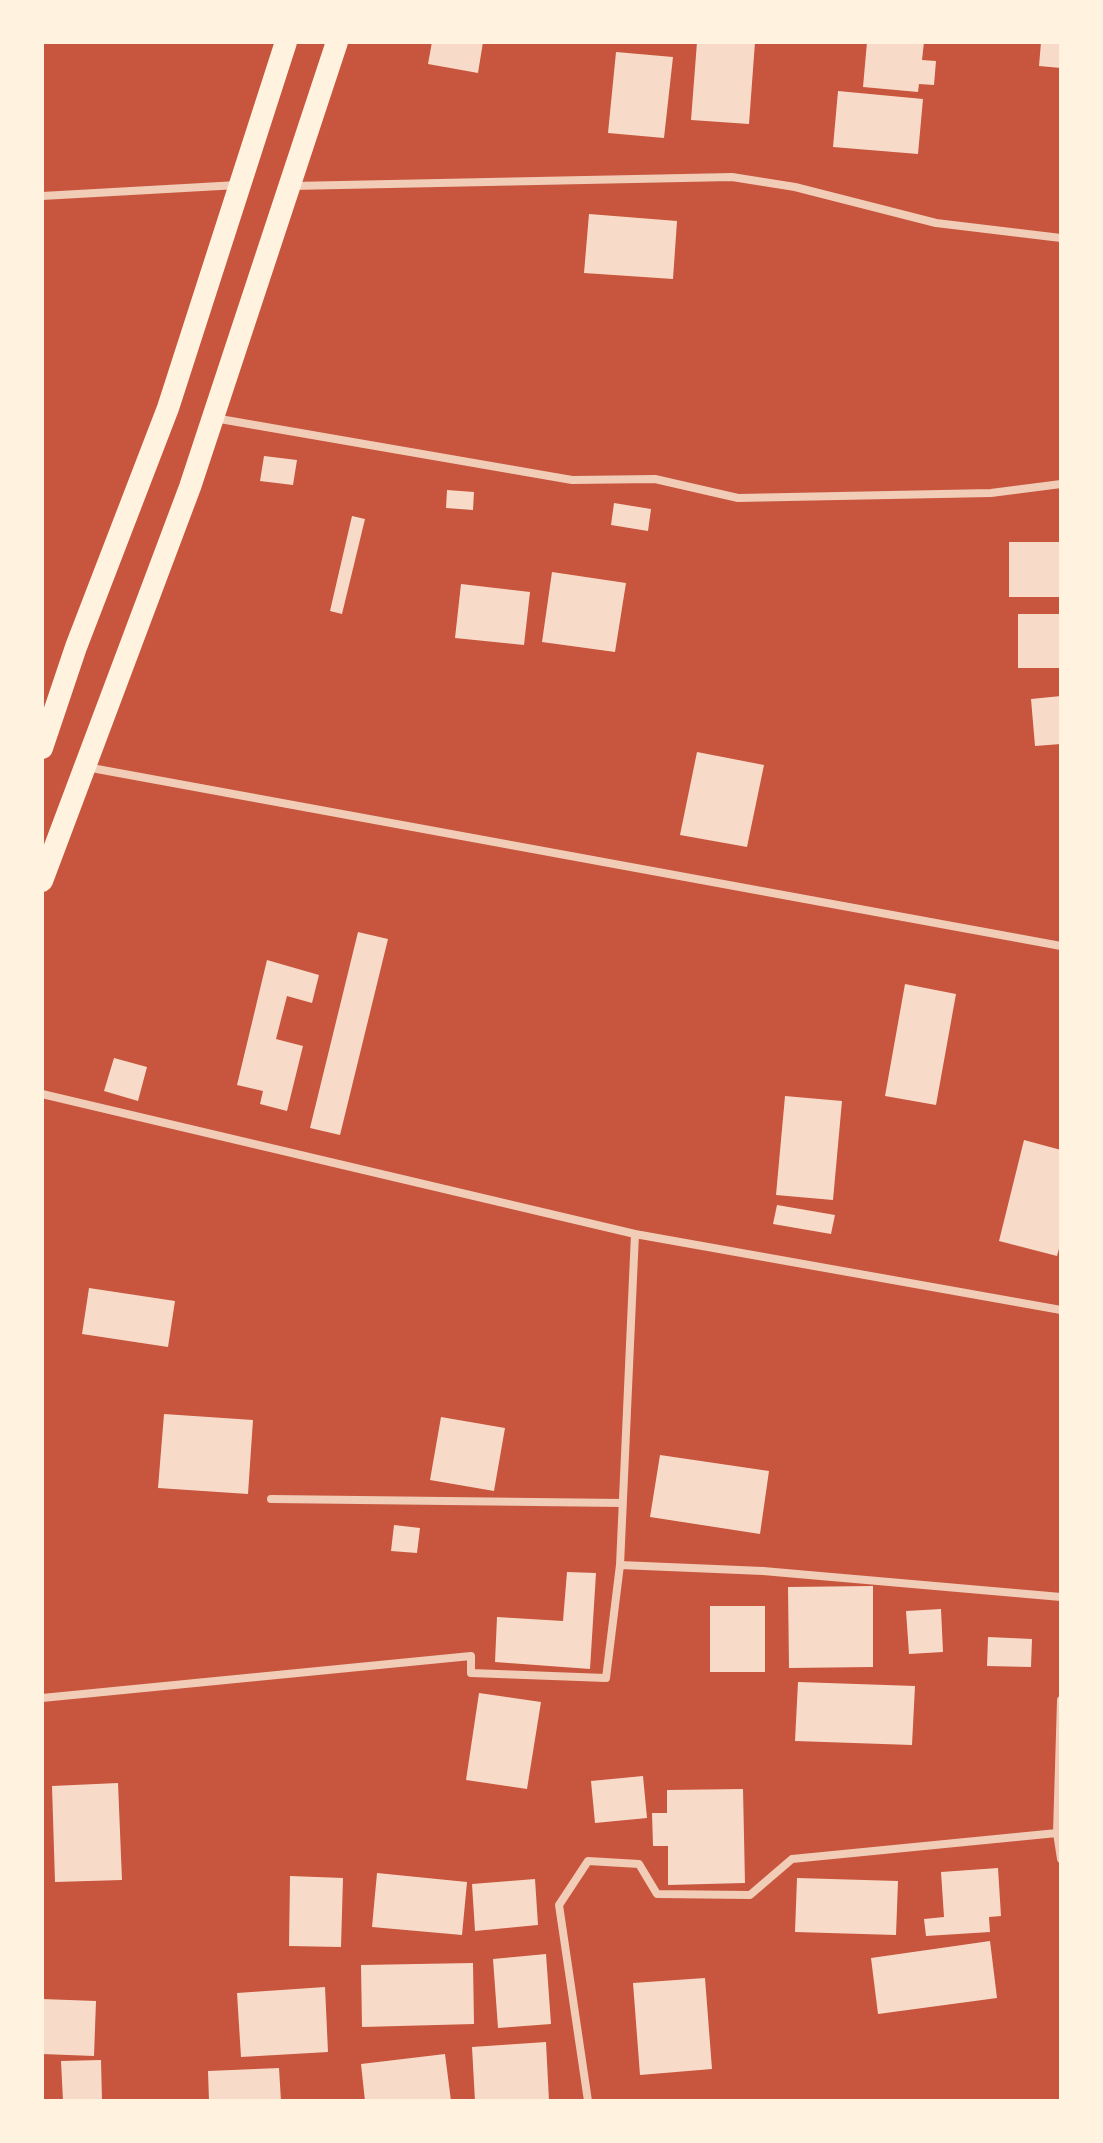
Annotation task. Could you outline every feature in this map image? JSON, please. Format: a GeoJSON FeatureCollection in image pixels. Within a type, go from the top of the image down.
{"type":"FeatureCollection","features":[{"type":"Feature","properties":{"kind":"highway"},"geometry":{"type":"LineString","coordinates":[[42,748],[76,647],[168,408],[286,42]]}},
{"type":"Feature","properties":{"kind":"highway"},"geometry":{"type":"LineString","coordinates":[[42,881],[213,418],[337,42]]}},
{"type":"Feature","properties":{"kind":"street"},"geometry":{"type":"LineString","coordinates":[[289,186],[732,177],[795,187],[936,223],[1061,238]]}},
{"type":"Feature","properties":{"kind":"street"},"geometry":{"type":"LineString","coordinates":[[42,196],[239,185]]}},
{"type":"Feature","properties":{"kind":"street"},"geometry":{"type":"LineString","coordinates":[[213,418],[557,477],[655,479],[738,498],[991,493],[1061,484]]}},
{"type":"Feature","properties":{"kind":"street"},"geometry":{"type":"LineString","coordinates":[[85,767],[1061,946]]}},
{"type":"Feature","properties":{"kind":"street"},"geometry":{"type":"LineString","coordinates":[[42,1094],[635,1234],[1061,1310]]}},
{"type":"Feature","properties":{"kind":"street"},"geometry":{"type":"LineString","coordinates":[[42,1698],[471,1656],[471,1673],[606,1678],[620,1565],[635,1234]]}},
{"type":"Feature","properties":{"kind":"street"},"geometry":{"type":"LineString","coordinates":[[271,1499],[622,1503]]}},
{"type":"Feature","properties":{"kind":"street"},"geometry":{"type":"LineString","coordinates":[[620,1565],[763,1571],[1061,1597]]}},
{"type":"Feature","properties":{"kind":"street"},"geometry":{"type":"LineString","coordinates":[[1061,1700],[1061,1859]]}},
{"type":"Feature","properties":{"kind":"street"},"geometry":{"type":"LineString","coordinates":[[588,2101],[559,1905],[588,1861],[639,1864],[657,1894],[750,1895],[792,1859],[1059,1833]]}},
{"type":"Feature","properties":{"kind":"building"},"geometry":{"type":"Polygon","coordinates":[[[432,42],[483,42],[478,73],[428,64],[432,42]]]}},
{"type":"Feature","properties":{"kind":"building"},"geometry":{"type":"Polygon","coordinates":[[[697,42],[755,42],[749,124],[691,120],[697,42]]]}},
{"type":"Feature","properties":{"kind":"building"},"geometry":{"type":"Polygon","coordinates":[[[867,42],[924,42],[922,60],[936,61],[934,85],[919,84],[918,92],[863,87],[867,42]]]}},
{"type":"Feature","properties":{"kind":"building"},"geometry":{"type":"Polygon","coordinates":[[[1041,42],[1061,42],[1061,68],[1039,66],[1041,42]]]}},
{"type":"Feature","properties":{"kind":"building"},"geometry":{"type":"Polygon","coordinates":[[[616,52],[673,57],[664,138],[608,133],[616,52]]]}},
{"type":"Feature","properties":{"kind":"building"},"geometry":{"type":"Polygon","coordinates":[[[838,91],[923,99],[918,154],[833,147],[838,91]]]}},
{"type":"Feature","properties":{"kind":"building"},"geometry":{"type":"Polygon","coordinates":[[[589,214],[677,221],[673,279],[584,273],[589,214]]]}},
{"type":"Feature","properties":{"kind":"building"},"geometry":{"type":"Polygon","coordinates":[[[264,456],[297,460],[293,485],[260,481],[264,456]]]}},
{"type":"Feature","properties":{"kind":"building"},"geometry":{"type":"Polygon","coordinates":[[[447,490],[474,492],[473,510],[446,508],[447,490]]]}},
{"type":"Feature","properties":{"kind":"building"},"geometry":{"type":"Polygon","coordinates":[[[614,503],[651,509],[648,531],[611,525],[614,503]]]}},
{"type":"Feature","properties":{"kind":"building"},"geometry":{"type":"Polygon","coordinates":[[[352,516],[365,519],[342,614],[330,611],[352,516]]]}},
{"type":"Feature","properties":{"kind":"building"},"geometry":{"type":"Polygon","coordinates":[[[1009,542],[1061,542],[1061,597],[1009,597],[1009,542]]]}},
{"type":"Feature","properties":{"kind":"building"},"geometry":{"type":"Polygon","coordinates":[[[552,572],[626,583],[615,652],[542,642],[552,572]]]}},
{"type":"Feature","properties":{"kind":"building"},"geometry":{"type":"Polygon","coordinates":[[[461,584],[530,592],[524,645],[455,638],[461,584]]]}},
{"type":"Feature","properties":{"kind":"building"},"geometry":{"type":"Polygon","coordinates":[[[1018,614],[1061,614],[1061,668],[1018,668],[1018,614]]]}},
{"type":"Feature","properties":{"kind":"building"},"geometry":{"type":"Polygon","coordinates":[[[1061,696],[1061,744],[1035,746],[1031,699],[1061,696]]]}},
{"type":"Feature","properties":{"kind":"building"},"geometry":{"type":"Polygon","coordinates":[[[697,752],[764,765],[747,847],[680,835],[697,752]]]}},
{"type":"Feature","properties":{"kind":"building"},"geometry":{"type":"Polygon","coordinates":[[[358,932],[388,939],[340,1135],[310,1128],[358,932]]]}},
{"type":"Feature","properties":{"kind":"building"},"geometry":{"type":"Polygon","coordinates":[[[267,960],[319,975],[312,1003],[287,996],[276,1039],[303,1046],[287,1111],[260,1104],[263,1091],[237,1085],[267,960]]]}},
{"type":"Feature","properties":{"kind":"building"},"geometry":{"type":"Polygon","coordinates":[[[905,984],[956,994],[936,1105],[885,1096],[905,984]]]}},
{"type":"Feature","properties":{"kind":"building"},"geometry":{"type":"Polygon","coordinates":[[[114,1058],[147,1067],[138,1101],[104,1091],[114,1058]]]}},
{"type":"Feature","properties":{"kind":"building"},"geometry":{"type":"Polygon","coordinates":[[[785,1096],[842,1101],[833,1200],[776,1195],[785,1096]]]}},
{"type":"Feature","properties":{"kind":"building"},"geometry":{"type":"Polygon","coordinates":[[[1024,1140],[1061,1150],[1061,1241],[1057,1256],[999,1241],[1024,1140]]]}},
{"type":"Feature","properties":{"kind":"building"},"geometry":{"type":"Polygon","coordinates":[[[777,1205],[835,1215],[831,1234],[773,1224],[777,1205]]]}},
{"type":"Feature","properties":{"kind":"building"},"geometry":{"type":"Polygon","coordinates":[[[89,1288],[175,1301],[168,1347],[82,1334],[89,1288]]]}},
{"type":"Feature","properties":{"kind":"building"},"geometry":{"type":"Polygon","coordinates":[[[164,1414],[253,1420],[248,1494],[158,1488],[164,1414]]]}},
{"type":"Feature","properties":{"kind":"building"},"geometry":{"type":"Polygon","coordinates":[[[441,1417],[505,1428],[494,1491],[430,1480],[441,1417]]]}},
{"type":"Feature","properties":{"kind":"building"},"geometry":{"type":"Polygon","coordinates":[[[660,1455],[769,1471],[760,1534],[650,1517],[660,1455]]]}},
{"type":"Feature","properties":{"kind":"building"},"geometry":{"type":"Polygon","coordinates":[[[394,1525],[420,1528],[417,1553],[391,1551],[394,1525]]]}},
{"type":"Feature","properties":{"kind":"building"},"geometry":{"type":"Polygon","coordinates":[[[567,1572],[596,1573],[590,1669],[495,1662],[497,1617],[563,1621],[567,1572]]]}},
{"type":"Feature","properties":{"kind":"building"},"geometry":{"type":"Polygon","coordinates":[[[873,1586],[873,1667],[789,1668],[788,1587],[873,1586]]]}},
{"type":"Feature","properties":{"kind":"building"},"geometry":{"type":"Polygon","coordinates":[[[710,1606],[765,1606],[765,1672],[710,1672],[710,1606]]]}},
{"type":"Feature","properties":{"kind":"building"},"geometry":{"type":"Polygon","coordinates":[[[941,1609],[943,1652],[909,1654],[906,1611],[941,1609]]]}},
{"type":"Feature","properties":{"kind":"building"},"geometry":{"type":"Polygon","coordinates":[[[988,1637],[1032,1639],[1031,1667],[987,1666],[988,1637]]]}},
{"type":"Feature","properties":{"kind":"building"},"geometry":{"type":"Polygon","coordinates":[[[798,1682],[915,1686],[912,1745],[795,1741],[798,1682]]]}},
{"type":"Feature","properties":{"kind":"building"},"geometry":{"type":"Polygon","coordinates":[[[479,1693],[541,1702],[527,1789],[466,1780],[479,1693]]]}},
{"type":"Feature","properties":{"kind":"building"},"geometry":{"type":"Polygon","coordinates":[[[643,1776],[647,1818],[595,1823],[591,1781],[643,1776]]]}},
{"type":"Feature","properties":{"kind":"building"},"geometry":{"type":"Polygon","coordinates":[[[118,1783],[122,1880],[55,1882],[52,1786],[118,1783]]]}},
{"type":"Feature","properties":{"kind":"building"},"geometry":{"type":"Polygon","coordinates":[[[743,1789],[745,1883],[668,1885],[668,1846],[653,1846],[652,1813],[667,1813],[667,1790],[743,1789]]]}},
{"type":"Feature","properties":{"kind":"building"},"geometry":{"type":"Polygon","coordinates":[[[998,1868],[1001,1916],[989,1917],[990,1932],[926,1936],[924,1919],[944,1917],[941,1872],[998,1868]]]}},
{"type":"Feature","properties":{"kind":"building"},"geometry":{"type":"Polygon","coordinates":[[[377,1873],[467,1882],[462,1935],[372,1927],[377,1873]]]}},
{"type":"Feature","properties":{"kind":"building"},"geometry":{"type":"Polygon","coordinates":[[[290,1876],[343,1878],[341,1947],[289,1946],[290,1876]]]}},
{"type":"Feature","properties":{"kind":"building"},"geometry":{"type":"Polygon","coordinates":[[[797,1878],[898,1881],[896,1935],[795,1932],[797,1878]]]}},
{"type":"Feature","properties":{"kind":"building"},"geometry":{"type":"Polygon","coordinates":[[[535,1879],[538,1925],[475,1931],[472,1884],[535,1879]]]}},
{"type":"Feature","properties":{"kind":"building"},"geometry":{"type":"Polygon","coordinates":[[[990,1941],[997,1998],[878,2014],[871,1958],[990,1941]]]}},
{"type":"Feature","properties":{"kind":"building"},"geometry":{"type":"Polygon","coordinates":[[[546,1954],[551,2024],[498,2028],[493,1959],[546,1954]]]}},
{"type":"Feature","properties":{"kind":"building"},"geometry":{"type":"Polygon","coordinates":[[[473,1963],[474,2024],[362,2027],[361,1965],[473,1963]]]}},
{"type":"Feature","properties":{"kind":"building"},"geometry":{"type":"Polygon","coordinates":[[[705,1978],[712,2069],[640,2075],[633,1983],[705,1978]]]}},
{"type":"Feature","properties":{"kind":"building"},"geometry":{"type":"Polygon","coordinates":[[[325,1987],[328,2052],[241,2057],[237,1993],[325,1987]]]}},
{"type":"Feature","properties":{"kind":"building"},"geometry":{"type":"Polygon","coordinates":[[[42,1999],[96,2001],[94,2056],[42,2054],[42,1999]]]}},
{"type":"Feature","properties":{"kind":"building"},"geometry":{"type":"Polygon","coordinates":[[[546,2042],[549,2101],[475,2101],[472,2047],[546,2042]]]}},
{"type":"Feature","properties":{"kind":"building"},"geometry":{"type":"Polygon","coordinates":[[[445,2054],[451,2101],[365,2101],[361,2064],[445,2054]]]}},
{"type":"Feature","properties":{"kind":"building"},"geometry":{"type":"Polygon","coordinates":[[[101,2060],[102,2101],[63,2101],[61,2061],[101,2060]]]}},
{"type":"Feature","properties":{"kind":"building"},"geometry":{"type":"Polygon","coordinates":[[[279,2068],[281,2101],[209,2101],[208,2071],[279,2068]]]}}]}
